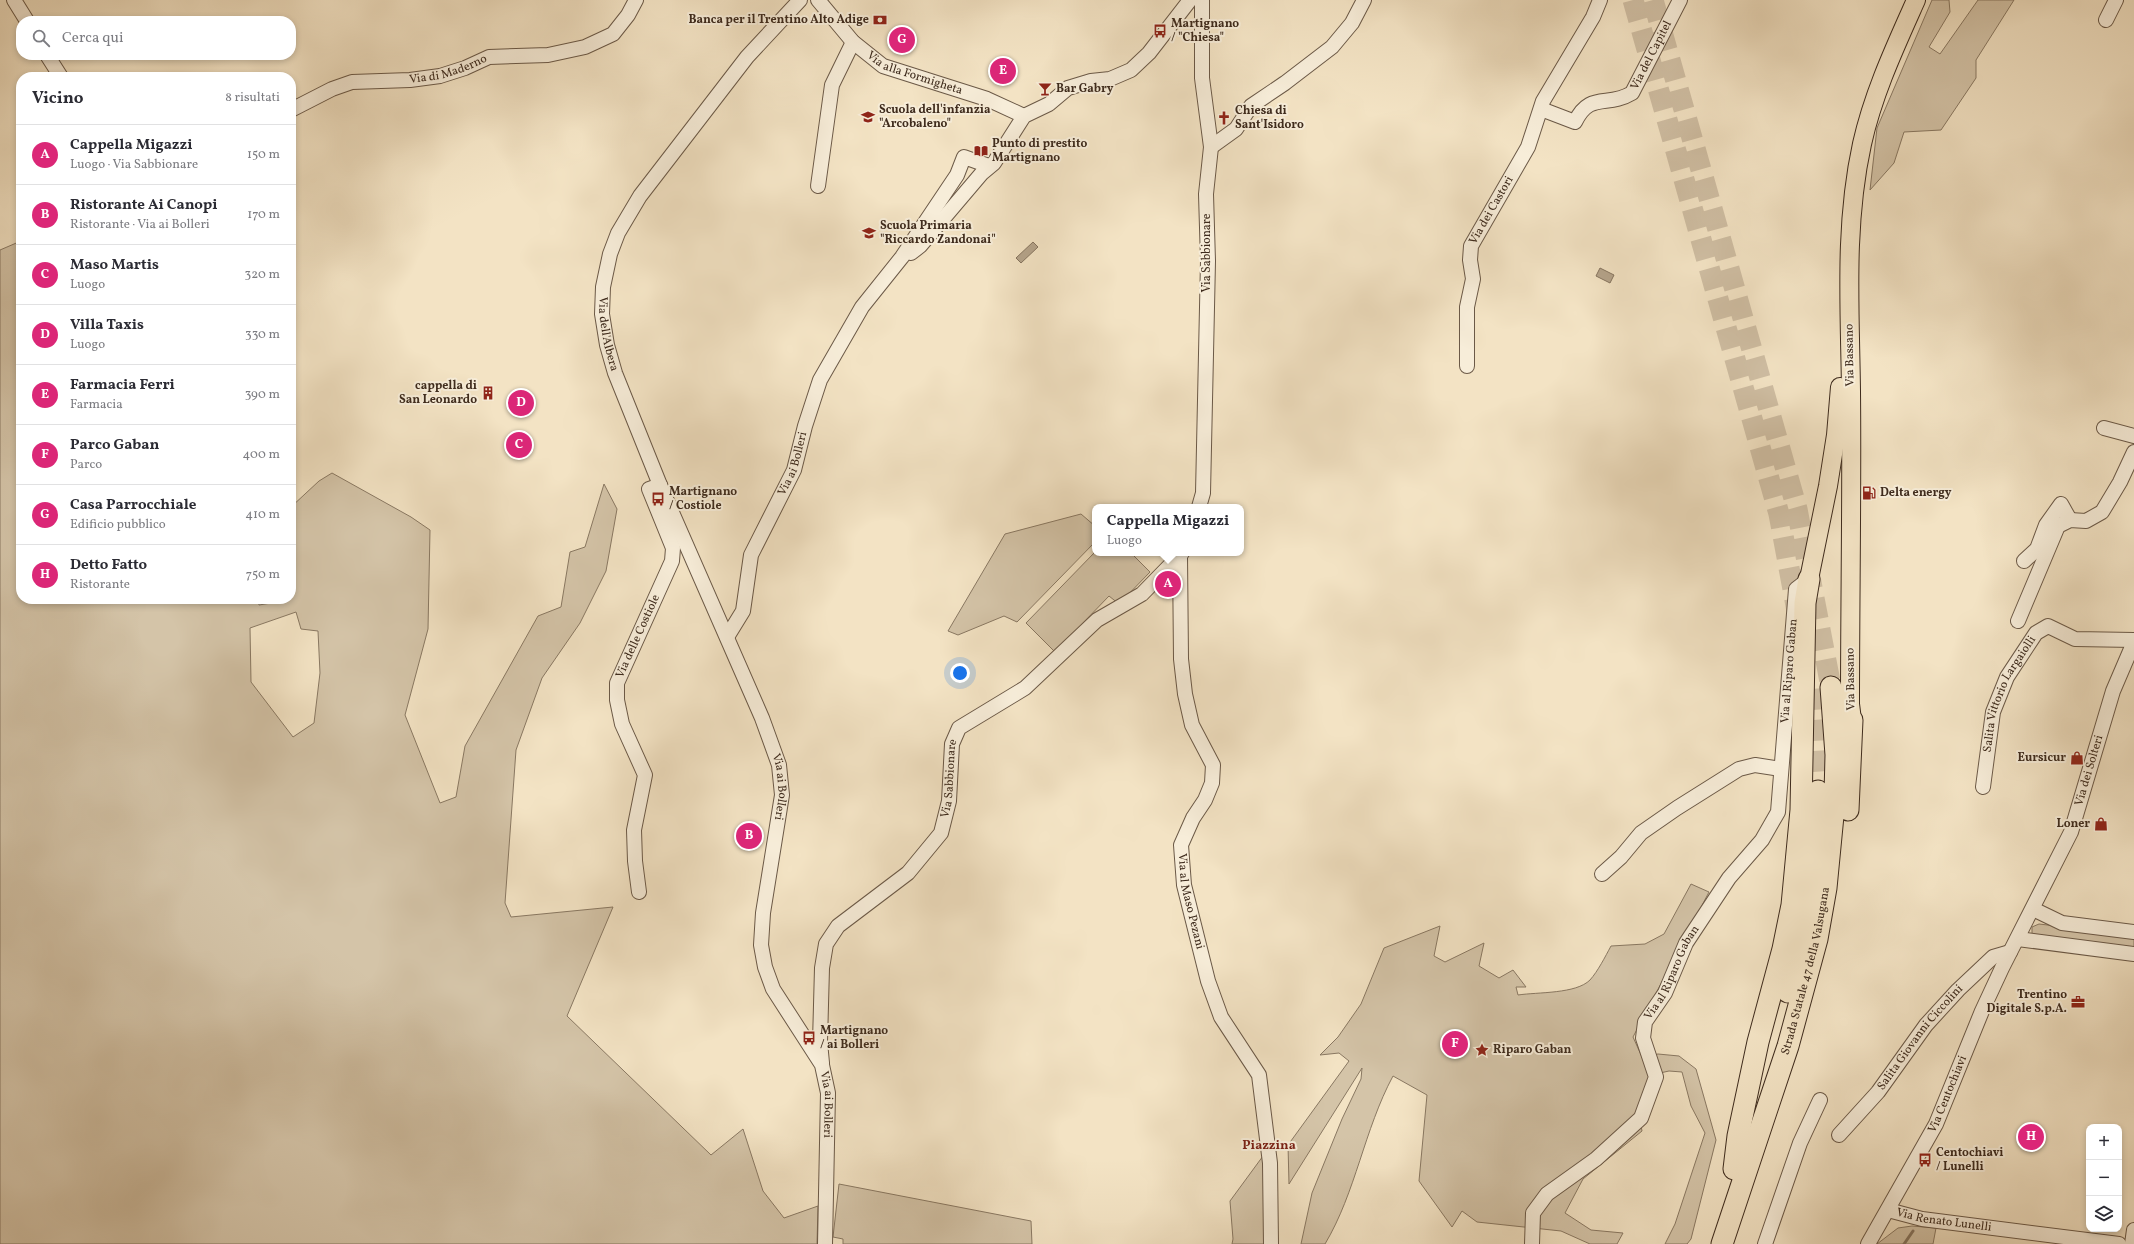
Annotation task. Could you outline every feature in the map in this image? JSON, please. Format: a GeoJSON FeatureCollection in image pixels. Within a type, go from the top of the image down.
{"type":"FeatureCollection","features":[{"type":"Feature","properties":{"kind":"highway"},"geometry":{"type":"LineString","coordinates":[[1734,1169],[1738,1136],[1758,1042],[1783,949],[1792,905],[1801,810],[1805,618],[1809,579]]}},
{"type":"Feature","properties":{"kind":"highway","name":"Strada Statale 47 della Valsugana"},"geometry":{"type":"LineString","coordinates":[[1722,1244],[1788,1046],[1817,939],[1826,888],[1835,795],[1836,755],[1831,687]]}},
{"type":"Feature","properties":{"kind":"highway"},"geometry":{"type":"LineString","coordinates":[[1788,1046],[1805,1014],[1826,940],[1835,900],[1848,813],[1852,720]]}},
{"type":"Feature","properties":{"kind":"highway","name":"Strada Statale 47 della Valsugana"},"geometry":{"type":"LineString","coordinates":[[1708,1244],[1764,1080],[1801,941],[1814,865],[1818,791]]}},
{"type":"Feature","properties":{"kind":"main road","name":"Via Bassano"},"geometry":{"type":"LineString","coordinates":[[1852,720],[1850,704],[1851,392],[1848,278],[1853,196],[1865,133],[1882,78],[1916,0]]}},
{"type":"Feature","properties":{"kind":"main road"},"geometry":{"type":"LineString","coordinates":[[1809,579],[1828,486],[1836,435],[1848,278]]}},
{"type":"Feature","properties":{"kind":"street"},"geometry":{"type":"LineString","coordinates":[[14,0],[24,16]]}},
{"type":"Feature","properties":{"kind":"street","name":"Via di Maderno"},"geometry":{"type":"LineString","coordinates":[[296,108],[352,82],[410,80],[440,76],[466,68],[489,57],[548,55],[585,47],[613,34],[628,16],[636,0]]}},
{"type":"Feature","properties":{"kind":"street","name":"Via dell'Albera"},"geometry":{"type":"LineString","coordinates":[[727,637],[660,485],[615,373],[607,345],[602,314],[603,287],[610,254],[618,233],[640,196],[747,57],[800,0]]}},
{"type":"Feature","properties":{"kind":"street","name":"Via alla Formigheta"},"geometry":{"type":"LineString","coordinates":[[818,0],[853,42],[883,66],[987,99],[1024,116]]}},
{"type":"Feature","properties":{"kind":"street"},"geometry":{"type":"LineString","coordinates":[[904,255],[909,255],[920,246],[989,166],[994,163],[1024,116],[1049,104],[1068,88],[1091,81],[1110,79],[1131,70],[1149,53],[1190,0]]}},
{"type":"Feature","properties":{"kind":"street","name":"Via Sabbionare"},"geometry":{"type":"LineString","coordinates":[[1200,504],[1203,493],[1208,261],[1206,194],[1212,147],[1202,78],[1202,0]]}},
{"type":"Feature","properties":{"kind":"street"},"geometry":{"type":"LineString","coordinates":[[1212,147],[1236,129],[1251,106],[1285,83],[1332,47],[1352,23],[1364,0]]}},
{"type":"Feature","properties":{"kind":"street","name":"Via dei Castori"},"geometry":{"type":"LineString","coordinates":[[1467,366],[1467,307],[1473,279],[1470,260],[1471,246],[1528,146],[1543,101],[1593,17],[1600,0]]}},
{"type":"Feature","properties":{"kind":"street","name":"Via del Capitel"},"geometry":{"type":"LineString","coordinates":[[1541,109],[1575,122],[1581,109],[1588,104],[1624,98],[1632,93],[1680,0]]}},
{"type":"Feature","properties":{"kind":"street"},"geometry":{"type":"LineString","coordinates":[[2106,20],[2116,0]]}},
{"type":"Feature","properties":{"kind":"street","name":"Via alla Formigheta"},"geometry":{"type":"LineString","coordinates":[[818,186],[832,85],[853,42]]}},
{"type":"Feature","properties":{"kind":"street"},"geometry":{"type":"LineString","coordinates":[[50,60],[58,72]]}},
{"type":"Feature","properties":{"kind":"street","name":"Via ai Bolleri"},"geometry":{"type":"LineString","coordinates":[[825,1244],[828,1093],[822,1065],[773,989],[765,967],[762,945],[763,913],[782,795],[779,765],[727,637],[743,611],[751,555],[794,470],[804,426],[820,380],[838,346],[862,307],[904,255],[957,175],[964,157],[989,166]]}},
{"type":"Feature","properties":{"kind":"street"},"geometry":{"type":"LineString","coordinates":[[2104,428],[2134,436]]}},
{"type":"Feature","properties":{"kind":"street"},"geometry":{"type":"LineString","coordinates":[[2018,621],[2058,526],[2070,520],[2086,521],[2102,512],[2114,493],[2134,452]]}},
{"type":"Feature","properties":{"kind":"street","name":"Via delle Costiole"},"geometry":{"type":"LineString","coordinates":[[639,892],[635,861],[634,830],[645,775],[622,724],[618,700],[618,683],[672,561],[673,548],[648,488],[660,485]]}},
{"type":"Feature","properties":{"kind":"street"},"geometry":{"type":"LineString","coordinates":[[2024,561],[2037,549],[2046,525],[2061,504],[2070,520]]}},
{"type":"Feature","properties":{"kind":"street","name":"Via Sabbionare"},"geometry":{"type":"LineString","coordinates":[[822,1065],[820,1042],[822,968],[826,944],[838,926],[908,873],[941,833],[949,801],[952,744],[959,728],[1024,688],[1098,620],[1142,594],[1180,556]]}},
{"type":"Feature","properties":{"kind":"street","name":"Via al Maso Pezani"},"geometry":{"type":"LineString","coordinates":[[1181,556],[1181,659],[1185,694],[1192,725],[1213,765],[1212,783],[1205,800],[1193,818],[1181,846],[1184,886],[1208,981],[1221,1016],[1258,1076],[1270,1163],[1271,1244]]}},
{"type":"Feature","properties":{"kind":"street","name":"Via al Riparo Gaban"},"geometry":{"type":"LineString","coordinates":[[1532,1244],[1533,1213],[1548,1194],[1596,1159],[1641,1118],[1656,1077],[1643,1038],[1645,1022],[1665,993],[1686,943],[1729,878],[1762,840],[1778,812],[1780,769],[1796,589],[1809,579]]}},
{"type":"Feature","properties":{"kind":"street","name":"Salita Vittorio Largaiolli"},"geometry":{"type":"LineString","coordinates":[[1983,787],[1993,712],[2007,677],[2036,633],[2048,626],[2075,639],[2134,641]]}},
{"type":"Feature","properties":{"kind":"street","name":"Via dei Solteri"},"geometry":{"type":"LineString","coordinates":[[2018,939],[2071,832],[2112,696],[2134,641]]}},
{"type":"Feature","properties":{"kind":"street"},"geometry":{"type":"LineString","coordinates":[[1602,874],[1621,857],[1641,833],[1677,808],[1739,769],[1755,765],[1780,769]]}},
{"type":"Feature","properties":{"kind":"street"},"geometry":{"type":"LineString","coordinates":[[2033,909],[2062,923],[2134,932]]}},
{"type":"Feature","properties":{"kind":"street"},"geometry":{"type":"LineString","coordinates":[[2018,939],[2134,954]]}},
{"type":"Feature","properties":{"kind":"street","name":"Via Centochiavi"},"geometry":{"type":"LineString","coordinates":[[1868,1244],[1944,1108],[1982,1011],[2010,952],[2018,939]]}},
{"type":"Feature","properties":{"kind":"street","name":"Salita Giovanni Ciccolini"},"geometry":{"type":"LineString","coordinates":[[1839,1135],[1878,1092],[1926,1025],[1958,990],[1993,957],[2010,952]]}},
{"type":"Feature","properties":{"kind":"street"},"geometry":{"type":"LineString","coordinates":[[1765,1244],[1800,1143],[1820,1100]]}},
{"type":"Feature","properties":{"kind":"street","name":"Via Renato Lunelli"},"geometry":{"type":"LineString","coordinates":[[1888,1210],[1922,1219],[2119,1244]]}},
{"type":"Feature","properties":{"kind":"street"},"geometry":{"type":"LineString","coordinates":[[2132,1244],[2134,1230]]}},
{"type":"Feature","properties":{"kind":"shaded area"},"geometry":{"type":"Polygon","coordinates":[[[1932,0],[1949,0],[1950,12],[1929,47],[1940,54],[1978,0],[2014,0],[1976,60],[1976,78],[1941,130],[1904,132],[1894,163],[1870,190],[1877,128],[1932,0]]]}},
{"type":"Feature","properties":{"kind":"shaded area"},"geometry":{"type":"Polygon","coordinates":[[[1033,242],[1038,247],[1021,263],[1016,258],[1033,242]]]}},
{"type":"Feature","properties":{"kind":"shaded area"},"geometry":{"type":"Polygon","coordinates":[[[16,243],[16,604],[296,604],[296,502],[319,481],[332,473],[411,517],[430,530],[428,629],[405,715],[440,803],[456,797],[465,746],[538,616],[561,607],[570,552],[585,547],[604,484],[617,509],[606,571],[580,623],[542,678],[516,750],[505,903],[511,917],[613,907],[567,1016],[711,1155],[743,1129],[763,1191],[784,1218],[818,1206],[817,1244],[0,1244],[0,250],[16,243]],[[296,612],[250,628],[251,682],[293,737],[314,723],[320,673],[318,631],[301,629],[296,612]]]}},
{"type":"Feature","properties":{"kind":"shaded area"},"geometry":{"type":"Polygon","coordinates":[[[1600,268],[1614,275],[1610,283],[1596,276],[1600,268]]]}},
{"type":"Feature","properties":{"kind":"shaded area"},"geometry":{"type":"Polygon","coordinates":[[[1081,514],[1092,523],[1092,545],[1017,622],[1004,616],[958,635],[948,631],[1005,534],[1081,514]]]}},
{"type":"Feature","properties":{"kind":"shaded area"},"geometry":{"type":"Polygon","coordinates":[[[1092,555],[1134,556],[1150,572],[1119,604],[1109,596],[1055,652],[1026,623],[1092,555]]]}},
{"type":"Feature","properties":{"kind":"shaded area"},"geometry":{"type":"Polygon","coordinates":[[[1691,884],[1709,892],[1633,1037],[1642,1057],[1658,1054],[1679,1056],[1696,1069],[1716,1140],[1691,1239],[1687,1244],[1665,1244],[1675,1224],[1705,1133],[1691,1106],[1682,1072],[1669,1071],[1651,1075],[1638,1110],[1642,1131],[1583,1179],[1565,1213],[1591,1230],[1623,1233],[1617,1244],[1590,1244],[1561,1231],[1477,1222],[1462,1211],[1452,1227],[1419,1181],[1427,1095],[1393,1076],[1374,1118],[1345,1203],[1336,1224],[1325,1244],[1301,1244],[1312,1193],[1342,1119],[1361,1079],[1362,1068],[1289,1184],[1288,1145],[1349,1061],[1339,1053],[1320,1055],[1338,1037],[1361,1004],[1384,948],[1440,926],[1434,956],[1445,962],[1484,943],[1479,966],[1499,978],[1513,970],[1526,987],[1516,987],[1518,995],[1556,992],[1576,988],[1584,985],[1590,980],[1599,968],[1611,946],[1645,944],[1664,934],[1691,884]]]}},
{"type":"Feature","properties":{"kind":"shaded area"},"geometry":{"type":"Polygon","coordinates":[[[2039,924],[2134,935],[2134,949],[2032,934],[2032,927],[2039,924]]]}},
{"type":"Feature","properties":{"kind":"shaded area"},"geometry":{"type":"Polygon","coordinates":[[[1263,1156],[1266,1244],[1232,1244],[1233,1239],[1230,1201],[1263,1156]]]}},
{"type":"Feature","properties":{"kind":"shaded area"},"geometry":{"type":"Polygon","coordinates":[[[839,1184],[1031,1221],[1032,1244],[843,1244],[843,1239],[833,1237],[839,1184]]]}},
{"type":"Feature","properties":{"kind":"shaded area"},"geometry":{"type":"Polygon","coordinates":[[[1912,1226],[1936,1228],[1933,1244],[1877,1244],[1898,1228],[1912,1226]]]}},
{"type":"Feature","properties":{"kind":"waterway"},"geometry":{"type":"LineString","coordinates":[[1904,1244],[1913,1231]]}},
{"type":"Feature","properties":{"kind":"tunnel"},"geometry":{"type":"LineString","coordinates":[[1633,0],[1779,514],[1797,611]]}},
{"type":"Feature","properties":{"kind":"tunnel"},"geometry":{"type":"LineString","coordinates":[[1653,0],[1797,509],[1831,687]]}},
{"type":"Feature","properties":{"kind":"tunnel"},"geometry":{"type":"LineString","coordinates":[[1811,689],[1818,791]]}},
{"type":"Feature","properties":{"kind":"place","name":"Banca per il Trentino Alto Adige"},"geometry":{"type":"Point","coordinates":[880,20]}},
{"type":"Feature","properties":{"kind":"place","name":"Martignano / \"Chiesa\""},"geometry":{"type":"Point","coordinates":[1160,31]}},
{"type":"Feature","properties":{"kind":"place","name":"Casa Parrocchiale"},"geometry":{"type":"Point","coordinates":[902,40]}},
{"type":"Feature","properties":{"kind":"place","name":"Farmacia Ferri"},"geometry":{"type":"Point","coordinates":[1003,71]}},
{"type":"Feature","properties":{"kind":"place","name":"Bar Gabry"},"geometry":{"type":"Point","coordinates":[1045,89]}},
{"type":"Feature","properties":{"kind":"place","name":"Scuola dell'infanzia \"Arcobaleno\""},"geometry":{"type":"Point","coordinates":[868,117]}},
{"type":"Feature","properties":{"kind":"place","name":"Chiesa di Sant'Isidoro"},"geometry":{"type":"Point","coordinates":[1224,118]}},
{"type":"Feature","properties":{"kind":"place","name":"Punto di prestito Martignano"},"geometry":{"type":"Point","coordinates":[981,151]}},
{"type":"Feature","properties":{"kind":"place","name":"Scuola Primaria \"Riccardo Zandonai\""},"geometry":{"type":"Point","coordinates":[869,233]}},
{"type":"Feature","properties":{"kind":"place","name":"cappella di San Leonardo"},"geometry":{"type":"Point","coordinates":[488,393]}},
{"type":"Feature","properties":{"kind":"place","name":"Villa Taxis"},"geometry":{"type":"Point","coordinates":[521,403]}},
{"type":"Feature","properties":{"kind":"place","name":"Maso Martis"},"geometry":{"type":"Point","coordinates":[519,445]}},
{"type":"Feature","properties":{"kind":"place","name":"Delta energy"},"geometry":{"type":"Point","coordinates":[1869,493]}},
{"type":"Feature","properties":{"kind":"place","name":"Martignano / Costiole"},"geometry":{"type":"Point","coordinates":[658,499]}},
{"type":"Feature","properties":{"kind":"place","name":"Cappella Migazzi"},"geometry":{"type":"Point","coordinates":[1168,584]}},
{"type":"Feature","properties":{"kind":"place","name":"Eursicur"},"geometry":{"type":"Point","coordinates":[2077,758]}},
{"type":"Feature","properties":{"kind":"place","name":"Loner"},"geometry":{"type":"Point","coordinates":[2101,824]}},
{"type":"Feature","properties":{"kind":"place","name":"Ristorante Ai Canopi"},"geometry":{"type":"Point","coordinates":[749,836]}},
{"type":"Feature","properties":{"kind":"place","name":"Trentino Digitale S.p.A."},"geometry":{"type":"Point","coordinates":[2078,1002]}},
{"type":"Feature","properties":{"kind":"place","name":"Martignano / ai Bolleri"},"geometry":{"type":"Point","coordinates":[809,1038]}},
{"type":"Feature","properties":{"kind":"place","name":"Parco Gaban"},"geometry":{"type":"Point","coordinates":[1455,1044]}},
{"type":"Feature","properties":{"kind":"place","name":"Riparo Gaban"},"geometry":{"type":"Point","coordinates":[1482,1050]}},
{"type":"Feature","properties":{"kind":"place","name":"Detto Fatto"},"geometry":{"type":"Point","coordinates":[2031,1137]}},
{"type":"Feature","properties":{"kind":"place","name":"Centochiavi / Lunelli"},"geometry":{"type":"Point","coordinates":[1925,1160]}},
{"type":"Feature","properties":{"kind":"district","name":"Piazzina"},"geometry":{"type":"Point","coordinates":[1269,1146]}}]}
